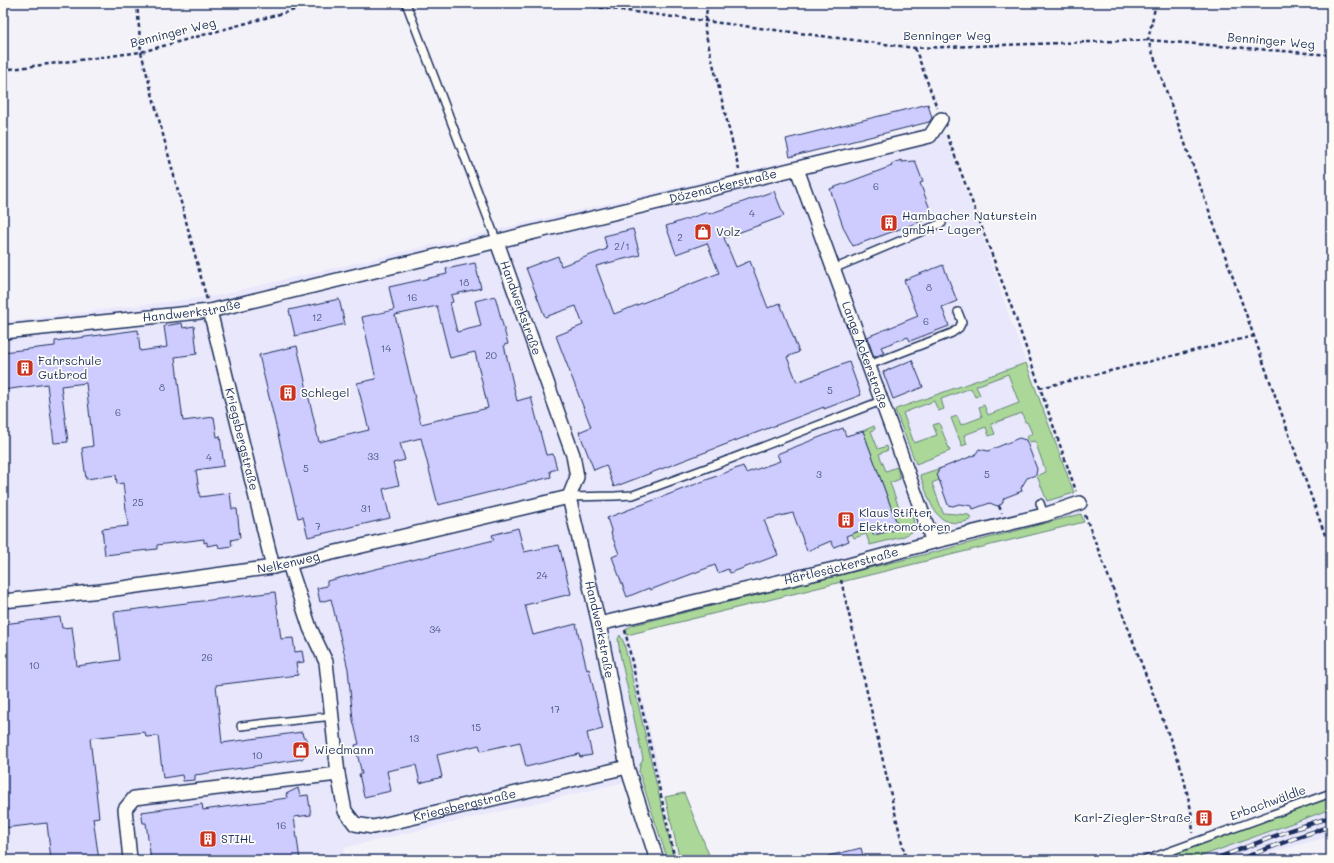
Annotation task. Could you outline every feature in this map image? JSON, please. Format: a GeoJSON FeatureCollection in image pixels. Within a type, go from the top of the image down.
{"type":"FeatureCollection","features":[{"type":"Feature","properties":{"kind":"street","name":"Dözenäckerstraße"},"geometry":{"type":"LineString","coordinates":[[497,242],[930,136],[941,119]]}},
{"type":"Feature","properties":{"kind":"street","name":"Lange Äckerstraße"},"geometry":{"type":"LineString","coordinates":[[797,169],[933,542]]}},
{"type":"Feature","properties":{"kind":"street","name":"Handwerkstraße"},"geometry":{"type":"LineString","coordinates":[[3,332],[210,311],[497,242],[573,455],[577,477],[569,497],[599,624],[627,766],[657,860]]}},
{"type":"Feature","properties":{"kind":"street","name":"Kriegsbergstraße"},"geometry":{"type":"LineString","coordinates":[[210,311],[273,567]]}},
{"type":"Feature","properties":{"kind":"street","name":"Nelkenweg"},"geometry":{"type":"LineString","coordinates":[[3,601],[100,591],[273,567],[569,497]]}},
{"type":"Feature","properties":{"kind":"street","name":"Härtlesäckerstraße"},"geometry":{"type":"LineString","coordinates":[[599,624],[838,568],[933,542],[1042,509],[1080,503]]}},
{"type":"Feature","properties":{"kind":"street","name":"Kriegsbergstraße"},"geometry":{"type":"LineString","coordinates":[[289,564],[310,628],[326,662],[333,716],[338,774],[345,811],[356,824],[374,827],[627,766]]}},
{"type":"Feature","properties":{"kind":"street"},"geometry":{"type":"LineString","coordinates":[[130,859],[124,809],[134,798],[338,774]]}},
{"type":"Feature","properties":{"kind":"lane"},"geometry":{"type":"LineString","coordinates":[[406,3],[497,242]]}},
{"type":"Feature","properties":{"kind":"lane"},"geometry":{"type":"LineString","coordinates":[[833,269],[942,223]]}},
{"type":"Feature","properties":{"kind":"lane"},"geometry":{"type":"LineString","coordinates":[[869,364],[952,333],[959,328],[962,322],[958,312]]}},
{"type":"Feature","properties":{"kind":"lane"},"geometry":{"type":"LineString","coordinates":[[569,497],[633,495],[881,401]]}},
{"type":"Feature","properties":{"kind":"lane"},"geometry":{"type":"LineString","coordinates":[[241,726],[333,716]]}},
{"type":"Feature","properties":{"kind":"lane","name":"Erbachwäldle"},"geometry":{"type":"LineString","coordinates":[[1146,860],[1331,793]]}},
{"type":"Feature","properties":{"kind":"path"},"geometry":{"type":"LineString","coordinates":[[137,3],[141,52],[210,311]]}},
{"type":"Feature","properties":{"kind":"path","name":"Benninger Weg"},"geometry":{"type":"LineString","coordinates":[[3,70],[141,52],[320,3]]}},
{"type":"Feature","properties":{"kind":"path","name":"Benninger Weg"},"geometry":{"type":"LineString","coordinates":[[565,3],[915,48],[1148,40],[1331,55]]}},
{"type":"Feature","properties":{"kind":"path"},"geometry":{"type":"LineString","coordinates":[[708,3],[705,31],[742,182]]}},
{"type":"Feature","properties":{"kind":"path"},"geometry":{"type":"LineString","coordinates":[[1156,3],[1148,40],[1325,535]]}},
{"type":"Feature","properties":{"kind":"path"},"geometry":{"type":"LineString","coordinates":[[915,48],[1016,319],[1080,503],[1182,770],[1191,810],[1194,842]]}},
{"type":"Feature","properties":{"kind":"path"},"geometry":{"type":"LineString","coordinates":[[1040,388],[1254,336]]}},
{"type":"Feature","properties":{"kind":"path"},"geometry":{"type":"LineString","coordinates":[[999,506],[1001,510]]}},
{"type":"Feature","properties":{"kind":"path"},"geometry":{"type":"LineString","coordinates":[[838,568],[906,860]]}},
{"type":"Feature","properties":{"kind":"path"},"geometry":{"type":"LineString","coordinates":[[623,618],[675,860]]}},
{"type":"Feature","properties":{"kind":"shaded area"},"geometry":{"type":"Polygon","coordinates":[[[941,125],[982,235],[1010,318],[1084,522],[628,635],[660,774],[344,848],[344,860],[3,860],[3,322],[214,296],[941,125]]]}},
{"type":"Feature","properties":{"kind":"shaded area"},"geometry":{"type":"Polygon","coordinates":[[[1331,809],[1331,836],[1250,860],[1193,860],[1207,854],[1331,809]]]}},
{"type":"Feature","properties":{"kind":"green space"},"geometry":{"type":"Polygon","coordinates":[[[1026,363],[1074,493],[1047,501],[1037,476],[1046,472],[1035,441],[1029,442],[1027,437],[1032,433],[1027,422],[1025,422],[1022,413],[991,424],[995,434],[989,436],[986,427],[964,435],[967,444],[962,446],[951,418],[957,416],[961,425],[982,417],[979,407],[984,405],[988,415],[1019,403],[1008,374],[976,386],[980,395],[975,397],[971,388],[941,399],[944,409],[938,411],[934,401],[903,413],[914,443],[937,435],[933,425],[939,423],[950,451],[916,464],[895,410],[896,409],[1026,363]]]}},
{"type":"Feature","properties":{"kind":"green space"},"geometry":{"type":"Polygon","coordinates":[[[874,426],[875,429],[871,431],[878,449],[887,446],[888,450],[879,454],[886,471],[897,467],[900,479],[890,483],[901,513],[912,509],[914,525],[912,532],[902,537],[870,545],[866,534],[854,538],[852,534],[870,527],[874,535],[899,529],[863,431],[874,426]]]}},
{"type":"Feature","properties":{"kind":"green space"},"geometry":{"type":"Polygon","coordinates":[[[941,468],[937,472],[939,480],[932,483],[943,513],[969,515],[971,520],[959,523],[949,522],[936,512],[931,504],[920,475],[941,468]]]}},
{"type":"Feature","properties":{"kind":"green space"},"geometry":{"type":"Polygon","coordinates":[[[1081,514],[1084,522],[627,635],[626,629],[633,625],[931,553],[1081,514]]]}},
{"type":"Feature","properties":{"kind":"green space"},"geometry":{"type":"Polygon","coordinates":[[[620,635],[624,643],[673,856],[671,858],[667,858],[639,772],[643,759],[620,654],[618,639],[620,635]]]}},
{"type":"Feature","properties":{"kind":"green space"},"geometry":{"type":"Polygon","coordinates":[[[684,793],[711,859],[680,860],[665,797],[684,793]]]}},
{"type":"Feature","properties":{"kind":"green space"},"geometry":{"type":"Polygon","coordinates":[[[1331,796],[1331,809],[1193,860],[1156,860],[1331,796]]]}},
{"type":"Feature","properties":{"kind":"building"},"geometry":{"type":"Polygon","coordinates":[[[928,104],[932,118],[929,122],[790,157],[786,139],[928,104]]]}},
{"type":"Feature","properties":{"kind":"building"},"geometry":{"type":"Polygon","coordinates":[[[901,160],[902,162],[915,161],[923,182],[920,183],[933,217],[853,246],[844,229],[830,189],[892,166],[891,164],[901,160]]]}},
{"type":"Feature","properties":{"kind":"building"},"geometry":{"type":"Polygon","coordinates":[[[774,191],[784,216],[724,238],[736,267],[750,261],[768,308],[780,303],[799,352],[787,357],[797,382],[849,362],[861,395],[824,409],[824,407],[614,487],[606,465],[594,470],[579,432],[591,427],[556,336],[583,325],[576,306],[545,317],[526,268],[558,256],[561,266],[607,249],[604,236],[633,229],[640,255],[596,266],[614,314],[719,273],[707,243],[676,254],[666,226],[708,212],[709,214],[774,191]]]}},
{"type":"Feature","properties":{"kind":"building"},"geometry":{"type":"Polygon","coordinates":[[[475,263],[481,288],[451,295],[453,302],[450,303],[457,332],[481,326],[475,301],[495,296],[508,344],[504,345],[517,401],[531,397],[546,455],[553,454],[557,469],[550,471],[551,477],[438,505],[421,438],[400,443],[405,460],[393,463],[399,485],[383,489],[390,518],[308,537],[303,517],[298,518],[259,355],[297,346],[319,442],[369,430],[357,383],[376,379],[362,317],[394,310],[389,287],[447,274],[446,269],[475,263]],[[437,306],[395,315],[421,424],[488,408],[475,352],[450,358],[437,306]]]}},
{"type":"Feature","properties":{"kind":"building"},"geometry":{"type":"Polygon","coordinates":[[[943,265],[957,301],[942,307],[949,326],[910,341],[908,337],[881,347],[884,353],[874,357],[867,337],[918,316],[904,280],[943,265]]]}},
{"type":"Feature","properties":{"kind":"building"},"geometry":{"type":"Polygon","coordinates":[[[339,299],[345,324],[295,336],[289,310],[339,299]]]}},
{"type":"Feature","properties":{"kind":"building"},"geometry":{"type":"Polygon","coordinates":[[[182,323],[183,328],[194,326],[197,354],[175,357],[183,421],[214,417],[217,437],[220,436],[224,466],[196,470],[200,497],[230,493],[232,509],[237,509],[240,538],[231,540],[232,546],[219,548],[218,544],[207,546],[207,542],[204,543],[204,539],[157,545],[157,549],[105,555],[102,529],[128,526],[123,483],[117,484],[116,475],[86,479],[82,448],[93,446],[86,383],[61,386],[68,442],[54,443],[47,384],[3,390],[3,352],[55,346],[55,341],[138,330],[140,351],[167,347],[164,326],[182,323]]]}},
{"type":"Feature","properties":{"kind":"building"},"geometry":{"type":"Polygon","coordinates":[[[912,360],[923,387],[893,399],[883,372],[912,360]]]}},
{"type":"Feature","properties":{"kind":"building"},"geometry":{"type":"Polygon","coordinates":[[[843,428],[846,436],[863,431],[899,529],[873,535],[870,527],[846,536],[849,541],[834,547],[831,541],[807,551],[793,513],[764,520],[778,555],[730,573],[728,569],[718,573],[715,565],[650,590],[649,588],[627,597],[612,557],[619,554],[607,518],[743,466],[746,473],[780,461],[777,454],[843,428]]]}},
{"type":"Feature","properties":{"kind":"building"},"geometry":{"type":"Polygon","coordinates":[[[1019,438],[1026,440],[1037,469],[1036,475],[1027,478],[1021,488],[1022,491],[1004,498],[1002,504],[997,506],[990,503],[973,509],[972,506],[966,505],[948,505],[937,474],[939,469],[975,455],[979,449],[988,451],[1019,438]]]}},
{"type":"Feature","properties":{"kind":"building"},"geometry":{"type":"Polygon","coordinates":[[[518,528],[524,552],[559,545],[571,594],[525,605],[533,635],[576,624],[587,670],[589,669],[603,729],[587,733],[592,755],[580,757],[579,754],[526,767],[520,742],[481,751],[479,745],[437,755],[442,777],[420,783],[416,765],[387,771],[391,791],[364,797],[359,774],[362,774],[355,745],[359,744],[353,720],[348,669],[331,599],[320,602],[317,588],[327,586],[327,581],[494,540],[492,535],[518,528]]]}},
{"type":"Feature","properties":{"kind":"building"},"geometry":{"type":"Polygon","coordinates":[[[275,592],[281,639],[293,638],[295,652],[302,651],[304,662],[296,663],[298,675],[216,685],[222,743],[302,732],[303,737],[306,737],[308,752],[302,759],[195,775],[195,780],[183,781],[182,775],[163,778],[158,736],[146,737],[145,732],[90,738],[99,817],[93,818],[99,860],[51,860],[47,823],[3,828],[3,624],[60,617],[62,628],[72,627],[77,666],[120,660],[114,612],[275,592]]]}},
{"type":"Feature","properties":{"kind":"building","name":"STIHL"},"geometry":{"type":"Polygon","coordinates":[[[298,788],[300,796],[308,795],[311,815],[294,817],[300,860],[151,860],[146,823],[143,823],[141,812],[202,804],[203,810],[287,798],[286,794],[298,788]]]}},
{"type":"Feature","properties":{"kind":"building"},"geometry":{"type":"Polygon","coordinates":[[[861,848],[864,860],[829,860],[828,856],[861,848]]]}},
{"type":"Feature","properties":{"kind":"railway"},"geometry":{"type":"LineString","coordinates":[[1212,860],[1291,830],[1331,817]]}},
{"type":"Feature","properties":{"kind":"railway"},"geometry":{"type":"LineString","coordinates":[[1238,860],[1331,826]]}},
{"type":"Feature","properties":{"kind":"place","name":"Hambacher Naturstein gmbH - Lager"},"geometry":{"type":"Point","coordinates":[889,223]}},
{"type":"Feature","properties":{"kind":"place","name":"Volz"},"geometry":{"type":"Point","coordinates":[703,232]}},
{"type":"Feature","properties":{"kind":"place","name":"Fahrschule Gutbrod"},"geometry":{"type":"Point","coordinates":[25,368]}},
{"type":"Feature","properties":{"kind":"place","name":"Schlegel"},"geometry":{"type":"Point","coordinates":[288,393]}},
{"type":"Feature","properties":{"kind":"place","name":"Klaus Stifter Elektromotoren"},"geometry":{"type":"Point","coordinates":[846,520]}},
{"type":"Feature","properties":{"kind":"place","name":"Wiedmann"},"geometry":{"type":"Point","coordinates":[301,750]}},
{"type":"Feature","properties":{"kind":"place","name":"Karl-Ziegler-Straße"},"geometry":{"type":"Point","coordinates":[1204,818]}},
{"type":"Feature","properties":{"kind":"place","name":"STIHL"},"geometry":{"type":"Point","coordinates":[208,839]}}]}
